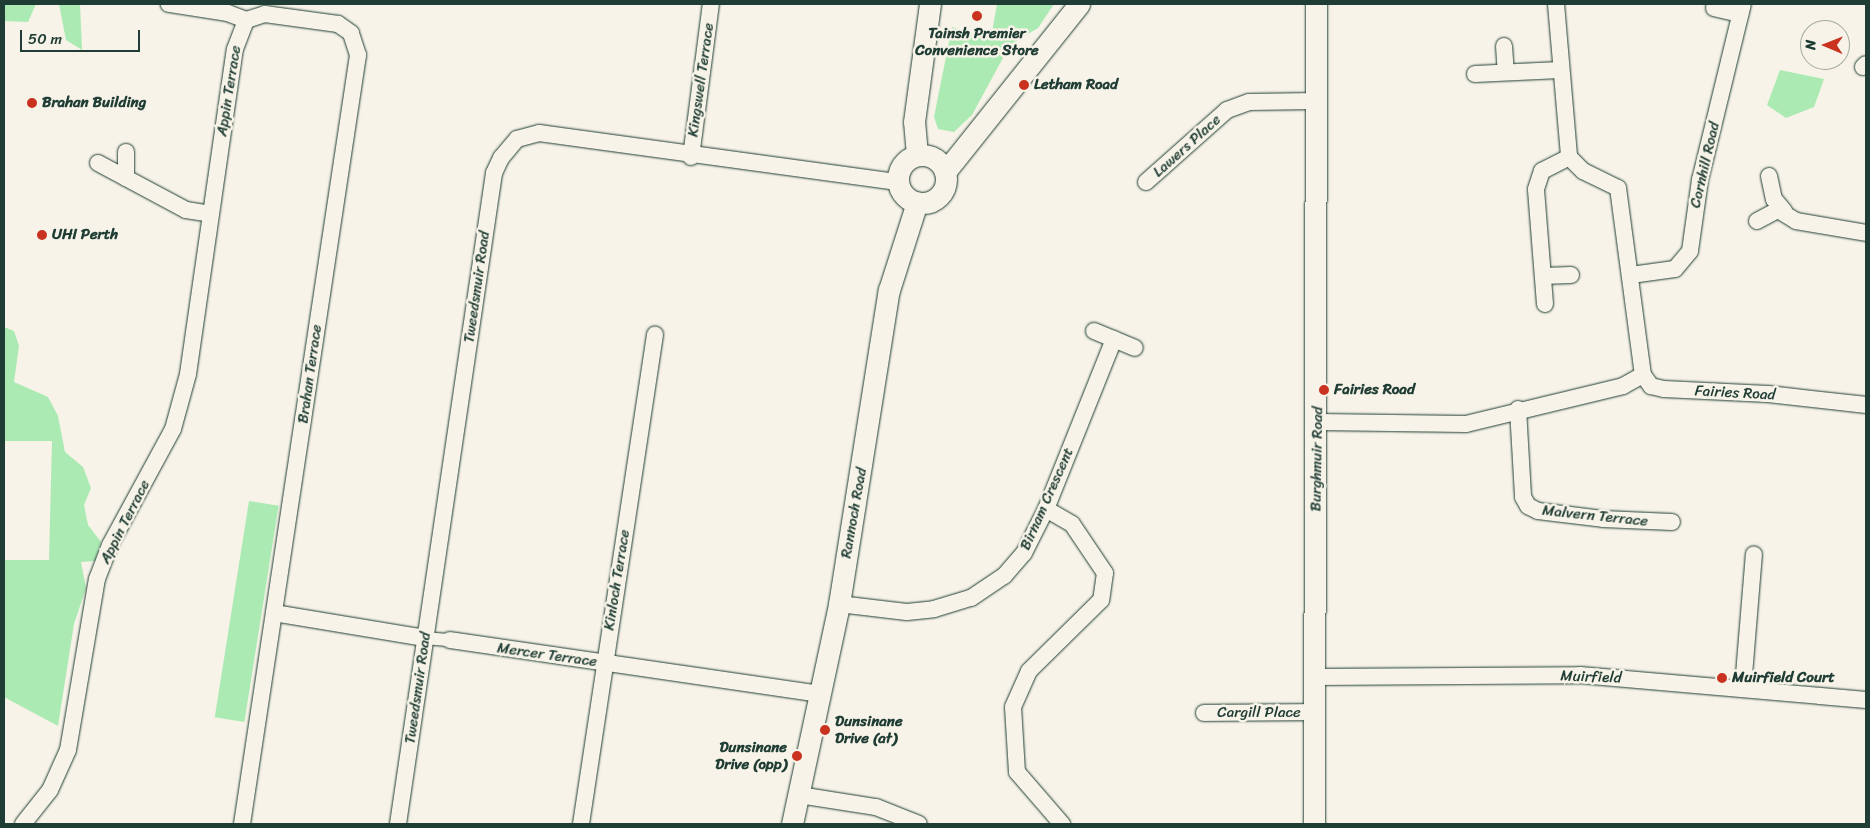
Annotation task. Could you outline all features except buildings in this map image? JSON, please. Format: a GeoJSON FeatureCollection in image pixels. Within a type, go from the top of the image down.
{"type":"FeatureCollection","features":[{"type":"Feature","properties":{"kind":"street"},"geometry":{"type":"LineString","coordinates":[[169,4],[228,13],[246,20]]}},
{"type":"Feature","properties":{"kind":"street","name":"Kingswell Terrace"},"geometry":{"type":"LineString","coordinates":[[691,157],[711,4]]}},
{"type":"Feature","properties":{"kind":"street"},"geometry":{"type":"LineString","coordinates":[[918,155],[914,122],[930,4]]}},
{"type":"Feature","properties":{"kind":"street"},"geometry":{"type":"LineString","coordinates":[[945,172],[1079,4]]}},
{"type":"Feature","properties":{"kind":"street","name":"Burghmuir Road"},"geometry":{"type":"LineString","coordinates":[[1314,824],[1318,422],[1316,4]]}},
{"type":"Feature","properties":{"kind":"street"},"geometry":{"type":"LineString","coordinates":[[1318,422],[1466,424],[1518,409],[1624,386],[1643,375],[1618,188],[1583,171],[1569,157],[1560,70],[1556,4]]}},
{"type":"Feature","properties":{"kind":"street","name":"Cornhill Road"},"geometry":{"type":"LineString","coordinates":[[1631,274],[1675,269],[1690,251],[1700,180],[1742,9],[1714,8]]}},
{"type":"Feature","properties":{"kind":"street","name":"Brahan Terrace"},"geometry":{"type":"LineString","coordinates":[[242,824],[358,54],[351,34],[338,24],[265,14],[246,20]]}},
{"type":"Feature","properties":{"kind":"street","name":"Appin Terrace"},"geometry":{"type":"LineString","coordinates":[[23,824],[50,790],[70,743],[103,562],[180,409],[235,49],[246,20]]}},
{"type":"Feature","properties":{"kind":"street"},"geometry":{"type":"LineString","coordinates":[[1504,46],[1506,72]]}},
{"type":"Feature","properties":{"kind":"street"},"geometry":{"type":"LineString","coordinates":[[1475,74],[1560,70]]}},
{"type":"Feature","properties":{"kind":"street","name":"Lawers Place"},"geometry":{"type":"LineString","coordinates":[[1146,182],[1227,110],[1249,102],[1316,101]]}},
{"type":"Feature","properties":{"kind":"street","name":"Tweedsmuir Road"},"geometry":{"type":"LineString","coordinates":[[398,824],[494,173],[501,158],[517,140],[539,133],[691,157],[898,182]]}},
{"type":"Feature","properties":{"kind":"street"},"geometry":{"type":"LineString","coordinates":[[126,152],[126,178]]}},
{"type":"Feature","properties":{"kind":"street"},"geometry":{"type":"LineString","coordinates":[[918,155],[932,156],[945,172],[946,182],[936,198],[917,202],[904,195],[898,182],[902,165],[918,155]]}},
{"type":"Feature","properties":{"kind":"street"},"geometry":{"type":"LineString","coordinates":[[1545,304],[1537,183],[1542,171],[1569,157]]}},
{"type":"Feature","properties":{"kind":"street"},"geometry":{"type":"LineString","coordinates":[[98,163],[186,210],[211,214]]}},
{"type":"Feature","properties":{"kind":"street"},"geometry":{"type":"LineString","coordinates":[[1769,176],[1774,198],[1796,222],[1866,233]]}},
{"type":"Feature","properties":{"kind":"street","name":"Rannoch Road"},"geometry":{"type":"LineString","coordinates":[[792,824],[839,604],[889,290],[917,202]]}},
{"type":"Feature","properties":{"kind":"street"},"geometry":{"type":"LineString","coordinates":[[1757,221],[1773,210],[1784,211]]}},
{"type":"Feature","properties":{"kind":"street"},"geometry":{"type":"LineString","coordinates":[[1543,276],[1571,275]]}},
{"type":"Feature","properties":{"kind":"street"},"geometry":{"type":"LineString","coordinates":[[1094,331],[1135,348]]}},
{"type":"Feature","properties":{"kind":"street","name":"Kinloch Terrace"},"geometry":{"type":"LineString","coordinates":[[581,824],[655,335]]}},
{"type":"Feature","properties":{"kind":"street","name":"Birnam Crescent"},"geometry":{"type":"LineString","coordinates":[[839,604],[906,612],[971,598],[1013,567],[1046,509],[1114,339]]}},
{"type":"Feature","properties":{"kind":"street","name":"Fairies Road"},"geometry":{"type":"LineString","coordinates":[[1643,375],[1651,386],[1664,389],[1768,394],[1866,405]]}},
{"type":"Feature","properties":{"kind":"street","name":"Malvern Terrace"},"geometry":{"type":"LineString","coordinates":[[1518,409],[1523,497],[1528,506],[1538,512],[1603,519],[1672,522]]}},
{"type":"Feature","properties":{"kind":"street"},"geometry":{"type":"LineString","coordinates":[[1046,509],[1072,524],[1105,573],[1101,600],[1030,671],[1013,708],[1017,772],[1062,824]]}},
{"type":"Feature","properties":{"kind":"street"},"geometry":{"type":"LineString","coordinates":[[1743,687],[1754,554]]}},
{"type":"Feature","properties":{"kind":"street","name":"Mercer Terrace"},"geometry":{"type":"LineString","coordinates":[[274,613],[425,638],[450,640],[821,694]]}},
{"type":"Feature","properties":{"kind":"street","name":"Muirfield"},"geometry":{"type":"LineString","coordinates":[[1315,677],[1580,676],[1743,687],[1866,700]]}},
{"type":"Feature","properties":{"kind":"street","name":"Cargill Place"},"geometry":{"type":"LineString","coordinates":[[1204,713],[1315,712]]}},
{"type":"Feature","properties":{"kind":"street"},"geometry":{"type":"LineString","coordinates":[[799,795],[876,807],[919,824]]}},
{"type":"Feature","properties":{"kind":"green space"},"geometry":{"type":"Polygon","coordinates":[[[4,4],[36,4],[28,22],[4,21],[4,4]]]}},
{"type":"Feature","properties":{"kind":"green space"},"geometry":{"type":"Polygon","coordinates":[[[59,4],[80,4],[82,50],[66,40],[59,4]]]}},
{"type":"Feature","properties":{"kind":"green space"},"geometry":{"type":"Polygon","coordinates":[[[997,4],[1054,4],[1038,28],[1010,45],[972,115],[954,132],[938,129],[934,117],[952,27],[991,38],[997,4]]]}},
{"type":"Feature","properties":{"kind":"green space"},"geometry":{"type":"Polygon","coordinates":[[[1780,70],[1824,79],[1814,107],[1786,118],[1767,105],[1780,70]]]}},
{"type":"Feature","properties":{"kind":"green space"},"geometry":{"type":"Polygon","coordinates":[[[4,327],[14,331],[19,346],[14,382],[48,397],[58,416],[65,452],[83,467],[91,488],[84,505],[88,525],[101,542],[95,561],[81,562],[86,588],[74,624],[58,726],[4,697],[4,560],[49,560],[52,441],[4,441],[4,327]]]}},
{"type":"Feature","properties":{"kind":"green space"},"geometry":{"type":"Polygon","coordinates":[[[249,501],[279,506],[244,722],[215,717],[249,501]]]}},
{"type":"Feature","properties":{"kind":"place","name":"Tainsh Premier Convenience Store"},"geometry":{"type":"Point","coordinates":[977,16]}},
{"type":"Feature","properties":{"kind":"place","name":"Letham Road"},"geometry":{"type":"Point","coordinates":[1024,85]}},
{"type":"Feature","properties":{"kind":"place","name":"Brahan Building"},"geometry":{"type":"Point","coordinates":[32,103]}},
{"type":"Feature","properties":{"kind":"place","name":"UHI Perth"},"geometry":{"type":"Point","coordinates":[42,235]}},
{"type":"Feature","properties":{"kind":"place","name":"Fairies Road"},"geometry":{"type":"Point","coordinates":[1324,390]}},
{"type":"Feature","properties":{"kind":"place","name":"Muirfield Court"},"geometry":{"type":"Point","coordinates":[1722,678]}},
{"type":"Feature","properties":{"kind":"place","name":"Dunsinane Drive (at)"},"geometry":{"type":"Point","coordinates":[825,730]}},
{"type":"Feature","properties":{"kind":"place","name":"Dunsinane Drive (opp)"},"geometry":{"type":"Point","coordinates":[797,756]}}]}
